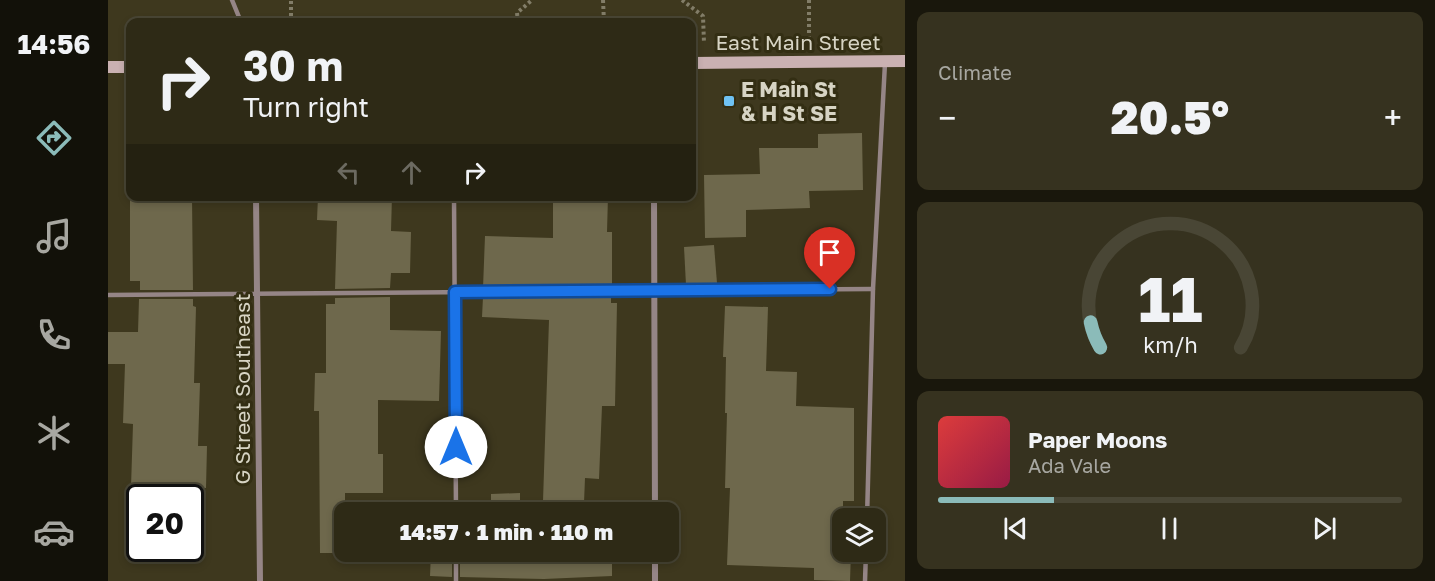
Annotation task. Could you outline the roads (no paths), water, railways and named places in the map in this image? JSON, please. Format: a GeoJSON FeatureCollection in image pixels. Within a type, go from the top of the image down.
{"type":"FeatureCollection","features":[{"type":"Feature","properties":{"kind":"main road","name":"East Main Street"},"geometry":{"type":"LineString","coordinates":[[698,62],[905,61]]}},
{"type":"Feature","properties":{"kind":"main road"},"geometry":{"type":"LineString","coordinates":[[108,67],[126,67]]}},
{"type":"Feature","properties":{"kind":"street","name":"G Street Southeast"},"geometry":{"type":"LineString","coordinates":[[256,201],[260,581]]}},
{"type":"Feature","properties":{"kind":"street"},"geometry":{"type":"LineString","coordinates":[[654,201],[655,502]]}},
{"type":"Feature","properties":{"kind":"street"},"geometry":{"type":"LineString","coordinates":[[655,562],[656,581]]}},
{"type":"Feature","properties":{"kind":"lane"},"geometry":{"type":"LineString","coordinates":[[232,0],[239,18]]}},
{"type":"Feature","properties":{"kind":"lane"},"geometry":{"type":"LineString","coordinates":[[867,508],[873,289],[885,61]]}},
{"type":"Feature","properties":{"kind":"lane"},"geometry":{"type":"LineString","coordinates":[[454,201],[456,502]]}},
{"type":"Feature","properties":{"kind":"lane"},"geometry":{"type":"LineString","coordinates":[[108,296],[873,289]]}},
{"type":"Feature","properties":{"kind":"lane"},"geometry":{"type":"LineString","coordinates":[[456,562],[456,581]]}},
{"type":"Feature","properties":{"kind":"lane"},"geometry":{"type":"LineString","coordinates":[[865,581],[866,562]]}},
{"type":"Feature","properties":{"kind":"place","name":"E Main St & H St SE"},"geometry":{"type":"Point","coordinates":[729,101]}}]}
